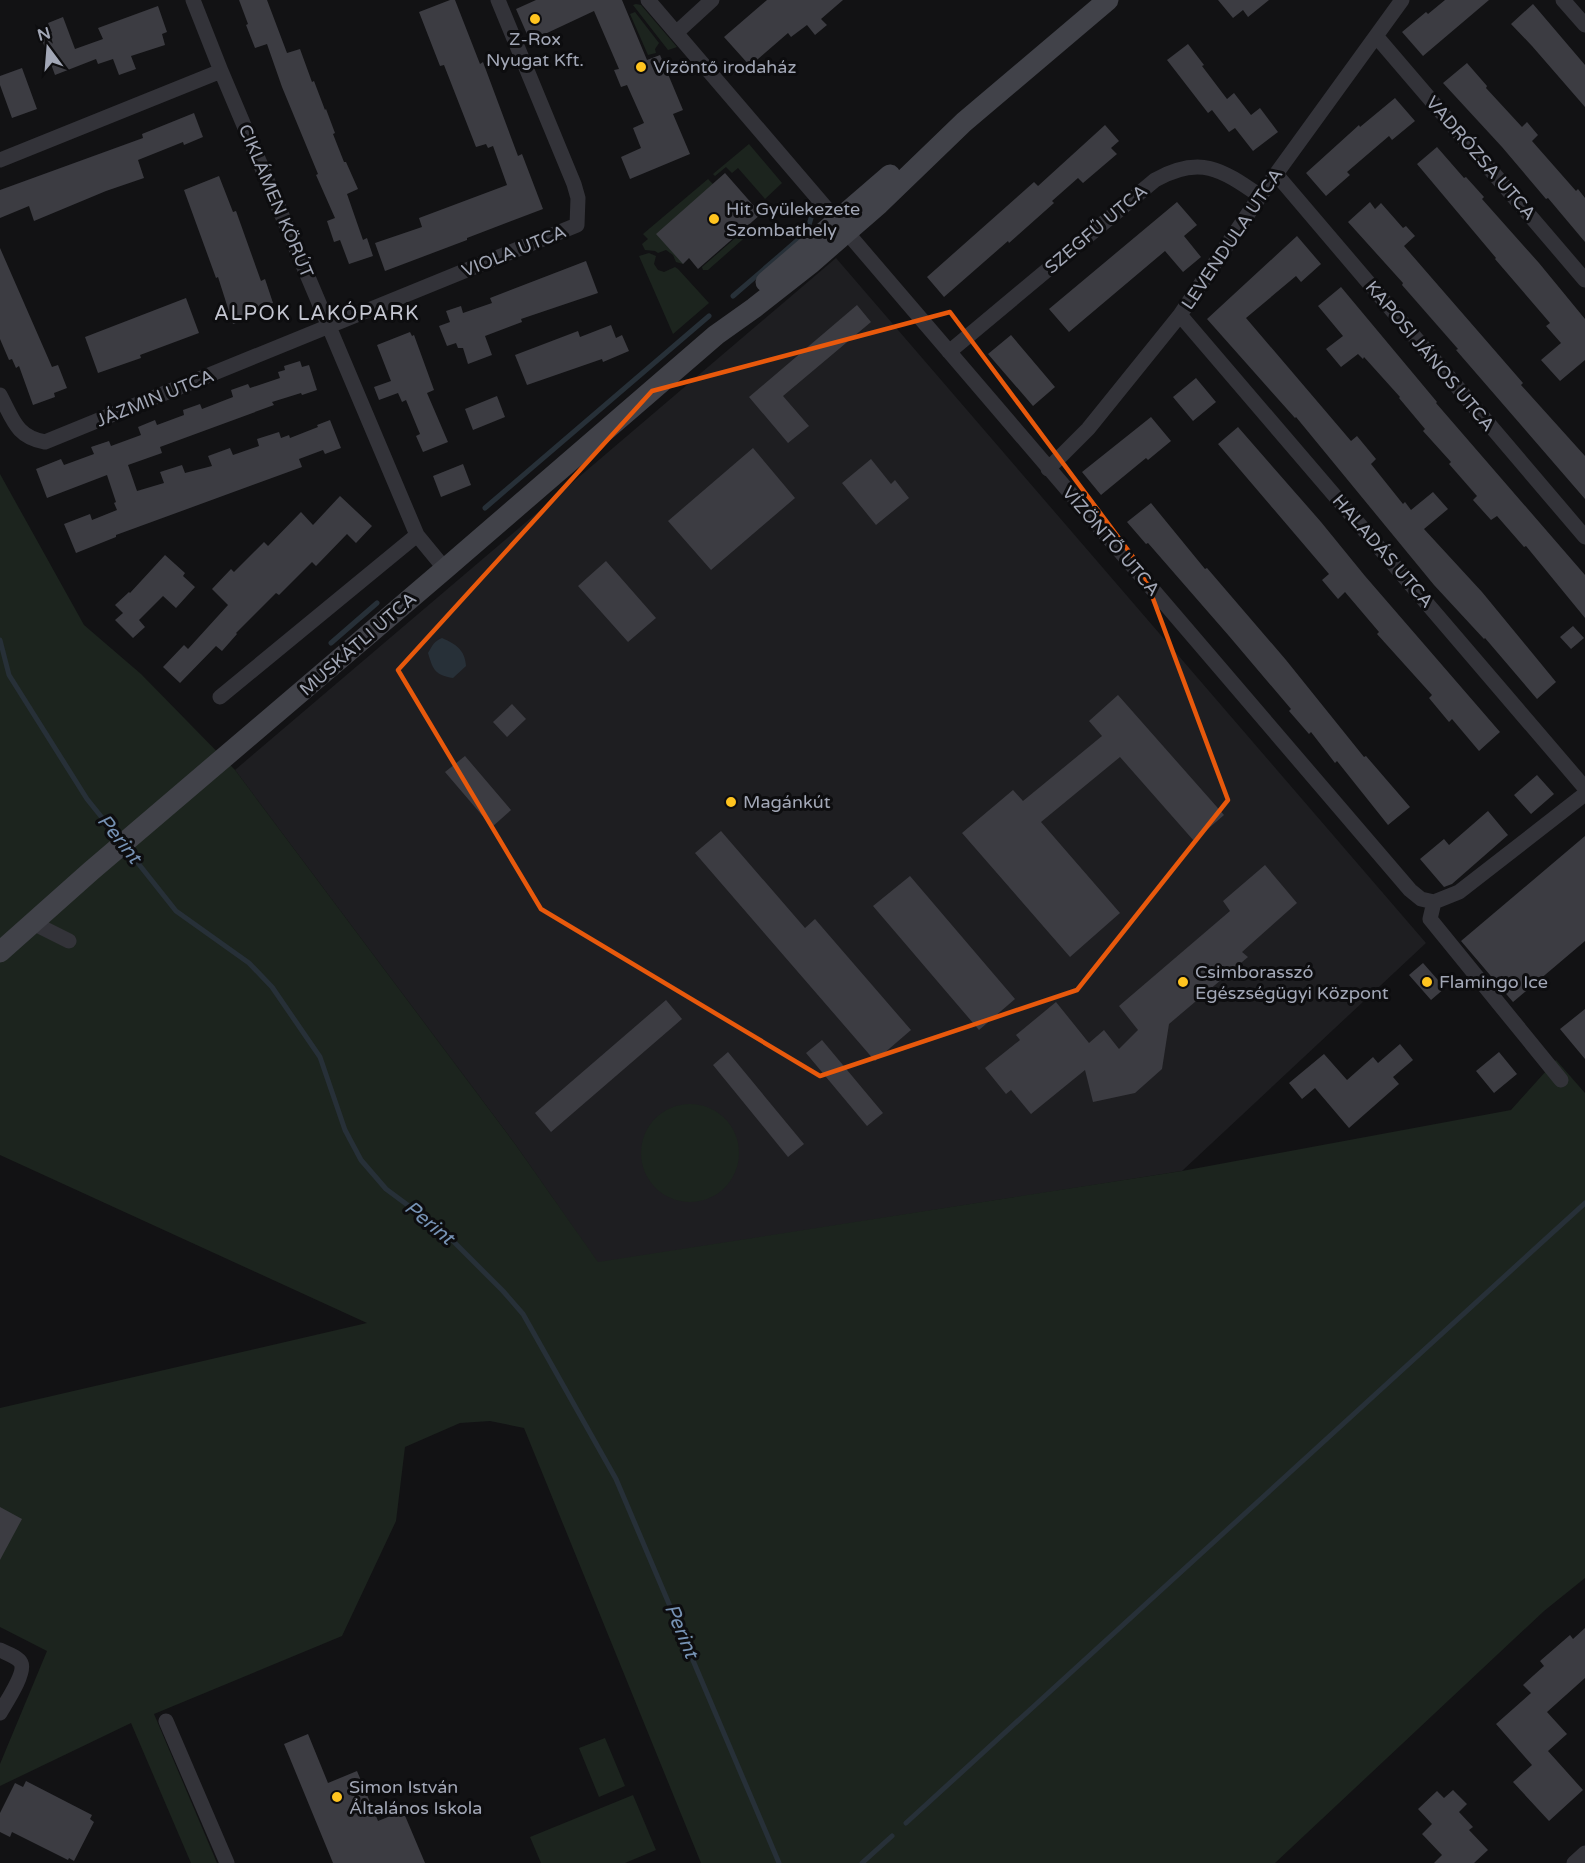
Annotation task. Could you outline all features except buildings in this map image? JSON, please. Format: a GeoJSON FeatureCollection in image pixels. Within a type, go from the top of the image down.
{"type":"FeatureCollection","features":[{"type":"Feature","properties":{"kind":"main road","name":"MUSKÁTLI UTCA"},"geometry":{"type":"LineString","coordinates":[[0,952],[716,335],[750,297],[841,227],[910,158],[946,131],[964,122],[1108,0]]}},
{"type":"Feature","properties":{"kind":"street","name":"CIKLÁMEN KÖRÚT"},"geometry":{"type":"LineString","coordinates":[[193,0],[417,535],[445,569]]}},
{"type":"Feature","properties":{"kind":"street","name":"VIOLA UTCA"},"geometry":{"type":"LineString","coordinates":[[329,326],[577,225],[578,198],[574,184],[498,0]]}},
{"type":"Feature","properties":{"kind":"street","name":"VÍZÖNTŐ UTCA"},"geometry":{"type":"LineString","coordinates":[[648,0],[1410,890],[1421,899],[1434,902]]}},
{"type":"Feature","properties":{"kind":"street"},"geometry":{"type":"LineString","coordinates":[[676,33],[712,0]]}},
{"type":"Feature","properties":{"kind":"street","name":"LEVENDULA UTCA"},"geometry":{"type":"LineString","coordinates":[[1048,468],[1088,429],[1180,315],[1260,196],[1402,0]]}},
{"type":"Feature","properties":{"kind":"street"},"geometry":{"type":"LineString","coordinates":[[1563,0],[1585,25]]}},
{"type":"Feature","properties":{"kind":"street","name":"VADRÓZSA UTCA"},"geometry":{"type":"LineString","coordinates":[[1376,36],[1585,280]]}},
{"type":"Feature","properties":{"kind":"street"},"geometry":{"type":"LineString","coordinates":[[0,160],[221,71]]}},
{"type":"Feature","properties":{"kind":"street","name":"SZEGFŰ UTCA"},"geometry":{"type":"LineString","coordinates":[[949,352],[1155,180],[1170,172],[1190,167],[1211,168],[1230,175],[1260,196]]}},
{"type":"Feature","properties":{"kind":"street","name":"KAPOSI JÁNOS UTCA"},"geometry":{"type":"LineString","coordinates":[[1276,174],[1585,537]]}},
{"type":"Feature","properties":{"kind":"street","name":"HALADÁS UTCA"},"geometry":{"type":"LineString","coordinates":[[1180,315],[1585,788]]}},
{"type":"Feature","properties":{"kind":"street","name":"JÁZMIN UTCA"},"geometry":{"type":"LineString","coordinates":[[0,395],[19,431],[32,440],[45,442],[329,326]]}},
{"type":"Feature","properties":{"kind":"street"},"geometry":{"type":"LineString","coordinates":[[220,697],[417,535]]}},
{"type":"Feature","properties":{"kind":"street"},"geometry":{"type":"LineString","coordinates":[[1561,1080],[1430,919],[1434,902],[1459,892],[1585,794]]}},
{"type":"Feature","properties":{"kind":"street"},"geometry":{"type":"LineString","coordinates":[[33,923],[69,941]]}},
{"type":"Feature","properties":{"kind":"street"},"geometry":{"type":"LineString","coordinates":[[0,1650],[15,1658],[21,1663],[22,1668],[20,1677],[0,1713]]}},
{"type":"Feature","properties":{"kind":"street"},"geometry":{"type":"LineString","coordinates":[[166,1721],[227,1863]]}},
{"type":"Feature","properties":{"kind":"street"},"geometry":{"type":"LineString","coordinates":[[1574,1863],[1585,1853]]}},
{"type":"Feature","properties":{"kind":"highlighted area"},"geometry":{"type":"Polygon","coordinates":[[[950,312],[1142,569],[1228,800],[1077,990],[820,1076],[541,909],[398,670],[652,391],[950,312]]]}},
{"type":"Feature","properties":{"kind":"shaded area"},"geometry":{"type":"Polygon","coordinates":[[[633,5],[641,5],[677,47],[668,50],[633,5]]]}},
{"type":"Feature","properties":{"kind":"shaded area"},"geometry":{"type":"Polygon","coordinates":[[[635,12],[659,43],[655,49],[656,53],[648,55],[630,14],[635,12]]]}},
{"type":"Feature","properties":{"kind":"shaded area"},"geometry":{"type":"Polygon","coordinates":[[[749,144],[782,183],[765,199],[738,168],[732,173],[726,167],[715,176],[713,174],[749,144]]]}},
{"type":"Feature","properties":{"kind":"shaded area"},"geometry":{"type":"Polygon","coordinates":[[[708,179],[713,184],[683,264],[676,262],[673,255],[666,250],[658,253],[645,250],[642,244],[648,239],[643,234],[708,179]]]}},
{"type":"Feature","properties":{"kind":"shaded area"},"geometry":{"type":"Polygon","coordinates":[[[748,227],[751,229],[750,233],[708,270],[703,270],[702,267],[748,227]]]}},
{"type":"Feature","properties":{"kind":"shaded area"},"geometry":{"type":"Polygon","coordinates":[[[649,253],[656,256],[654,264],[658,270],[664,272],[675,267],[709,303],[673,334],[639,256],[649,253]]]}},
{"type":"Feature","properties":{"kind":"shaded area"},"geometry":{"type":"Polygon","coordinates":[[[836,258],[1426,943],[1182,1171],[598,1263],[515,1144],[235,770],[836,258]]]}},
{"type":"Feature","properties":{"kind":"shaded area"},"geometry":{"type":"Polygon","coordinates":[[[0,474],[84,625],[141,674],[235,770],[515,1144],[598,1262],[1182,1171],[1511,1110],[1556,1060],[1585,1093],[1585,1578],[1544,1611],[1275,1863],[701,1863],[524,1428],[490,1421],[460,1423],[405,1447],[396,1521],[342,1636],[154,1714],[217,1863],[191,1863],[131,1723],[0,1786],[0,1764],[47,1651],[0,1627],[0,1408],[367,1323],[0,1155],[0,474]]]}},
{"type":"Feature","properties":{"kind":"shaded area"},"geometry":{"type":"Polygon","coordinates":[[[442,638],[459,648],[464,656],[466,666],[453,678],[438,673],[431,664],[428,653],[435,642],[442,638]]]}},
{"type":"Feature","properties":{"kind":"shaded area"},"geometry":{"type":"Polygon","coordinates":[[[690,1104],[709,1108],[725,1118],[735,1134],[739,1153],[735,1172],[725,1188],[709,1198],[690,1202],[671,1198],[655,1188],[645,1172],[641,1153],[645,1134],[655,1118],[671,1108],[690,1104]]]}},
{"type":"Feature","properties":{"kind":"shaded area"},"geometry":{"type":"Polygon","coordinates":[[[605,1738],[625,1786],[599,1797],[579,1748],[605,1738]]]}},
{"type":"Feature","properties":{"kind":"shaded area"},"geometry":{"type":"Polygon","coordinates":[[[633,1795],[656,1850],[625,1863],[541,1863],[530,1837],[633,1795]]]}},
{"type":"Feature","properties":{"kind":"waterway"},"geometry":{"type":"LineString","coordinates":[[733,296],[807,232],[811,218]]}},
{"type":"Feature","properties":{"kind":"waterway"},"geometry":{"type":"LineString","coordinates":[[485,508],[709,316]]}},
{"type":"Feature","properties":{"kind":"waterway"},"geometry":{"type":"LineString","coordinates":[[331,643],[377,603]]}},
{"type":"Feature","properties":{"kind":"waterway","name":"Perint"},"geometry":{"type":"LineString","coordinates":[[0,640],[9,675],[87,799],[120,840]]}},
{"type":"Feature","properties":{"kind":"waterway","name":"Perint"},"geometry":{"type":"LineString","coordinates":[[126,848],[176,911],[249,963],[272,987],[320,1057],[345,1130],[361,1160],[386,1189],[444,1232],[523,1314],[616,1479],[779,1863]]}},
{"type":"Feature","properties":{"kind":"waterway"},"geometry":{"type":"LineString","coordinates":[[906,1823],[1585,1203]]}},
{"type":"Feature","properties":{"kind":"waterway"},"geometry":{"type":"LineString","coordinates":[[862,1863],[892,1836]]}},
{"type":"Feature","properties":{"kind":"place","name":"Z-Rox Nyugat Kft."},"geometry":{"type":"Point","coordinates":[535,19]}},
{"type":"Feature","properties":{"kind":"place","name":"Vízöntő irodaház"},"geometry":{"type":"Point","coordinates":[641,67]}},
{"type":"Feature","properties":{"kind":"place","name":"Hit Gyülekezete Szombathely"},"geometry":{"type":"Point","coordinates":[714,219]}},
{"type":"Feature","properties":{"kind":"place","name":"Magánkút"},"geometry":{"type":"Point","coordinates":[731,802]}},
{"type":"Feature","properties":{"kind":"place","name":"Csimborasszó Egészségügyi Központ"},"geometry":{"type":"Point","coordinates":[1183,982]}},
{"type":"Feature","properties":{"kind":"place","name":"Flamingo Ice"},"geometry":{"type":"Point","coordinates":[1427,982]}},
{"type":"Feature","properties":{"kind":"place","name":"Simon István Általános Iskola"},"geometry":{"type":"Point","coordinates":[337,1797]}},
{"type":"Feature","properties":{"kind":"district","name":"ALPOK LAKÓPARK"},"geometry":{"type":"Point","coordinates":[317,314]}}]}
